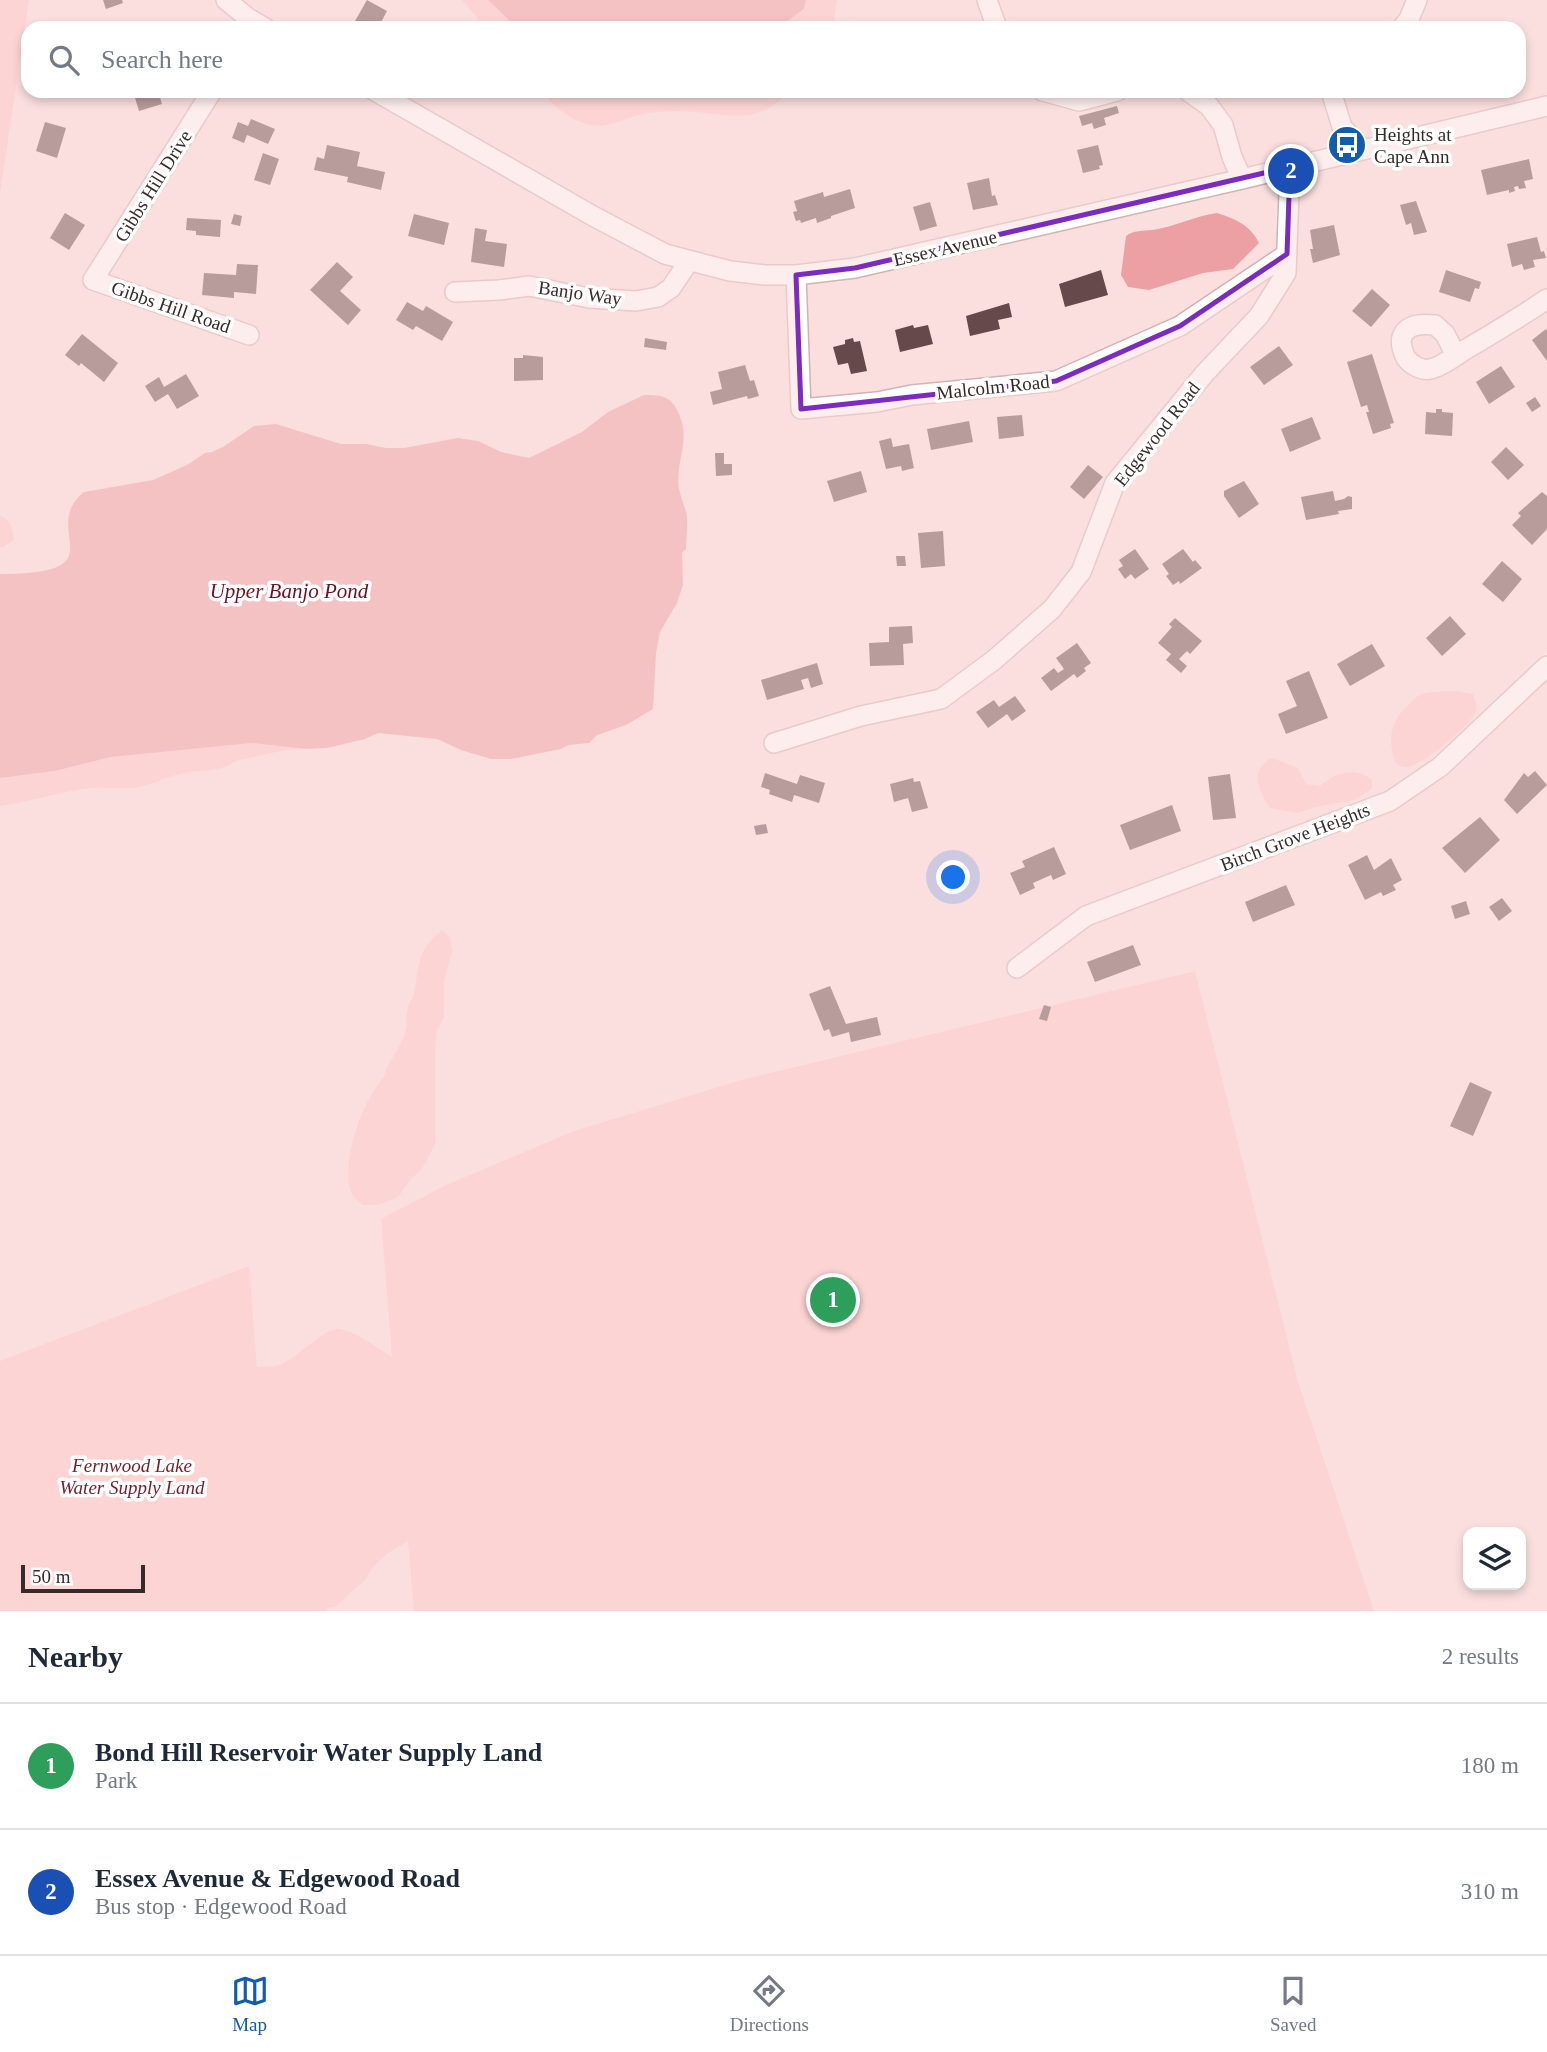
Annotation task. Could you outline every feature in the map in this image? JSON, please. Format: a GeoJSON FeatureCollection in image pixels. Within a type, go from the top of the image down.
{"type":"FeatureCollection","features":[{"type":"Feature","properties":{"kind":"street"},"geometry":{"type":"LineString","coordinates":[[226,0],[251,21]]}},
{"type":"Feature","properties":{"kind":"street"},"geometry":{"type":"LineString","coordinates":[[987,0],[994,21]]}},
{"type":"Feature","properties":{"kind":"street"},"geometry":{"type":"LineString","coordinates":[[1407,21],[1417,0]]}},
{"type":"Feature","properties":{"kind":"street","name":"Gibbs Hill Drive"},"geometry":{"type":"LineString","coordinates":[[93,280],[208,98]]}},
{"type":"Feature","properties":{"kind":"street","name":"Essex Avenue"},"geometry":{"type":"LineString","coordinates":[[386,98],[665,254],[730,271],[796,275],[855,268],[1547,106]]}},
{"type":"Feature","properties":{"kind":"street"},"geometry":{"type":"LineString","coordinates":[[1068,98],[1079,101],[1090,98]]}},
{"type":"Feature","properties":{"kind":"street"},"geometry":{"type":"LineString","coordinates":[[1198,98],[1209,106],[1223,125],[1231,157],[1242,179]]}},
{"type":"Feature","properties":{"kind":"street"},"geometry":{"type":"LineString","coordinates":[[1333,98],[1342,127],[1362,149]]}},
{"type":"Feature","properties":{"kind":"street","name":"Edgewood Road"},"geometry":{"type":"LineString","coordinates":[[774,743],[861,716],[941,699],[994,660],[1052,609],[1081,572],[1115,483],[1205,373],[1259,316],[1286,274],[1290,167]]}},
{"type":"Feature","properties":{"kind":"street","name":"Malcolm Road"},"geometry":{"type":"LineString","coordinates":[[796,275],[801,409],[1056,381],[1180,326],[1287,254]]}},
{"type":"Feature","properties":{"kind":"street","name":"Banjo Way"},"geometry":{"type":"LineString","coordinates":[[455,292],[529,286],[589,298],[636,301],[658,297],[671,288],[689,261]]}},
{"type":"Feature","properties":{"kind":"street","name":"Gibbs Hill Road"},"geometry":{"type":"LineString","coordinates":[[93,280],[249,335]]}},
{"type":"Feature","properties":{"kind":"street"},"geometry":{"type":"LineString","coordinates":[[1456,356],[1547,299]]}},
{"type":"Feature","properties":{"kind":"street","name":"Birch Grove Heights"},"geometry":{"type":"LineString","coordinates":[[1017,968],[1086,916],[1390,801],[1440,766],[1547,666]]}},
{"type":"Feature","properties":{"kind":"highlighted area"},"geometry":{"type":"Polygon","coordinates":[[[1290,167],[1287,254],[1180,326],[1056,381],[801,409],[796,275],[855,268],[1290,167]]]}},
{"type":"Feature","properties":{"kind":"green space"},"geometry":{"type":"Polygon","coordinates":[[[0,0],[29,0],[26,21],[21,21],[21,53],[0,193],[0,0]]]}},
{"type":"Feature","properties":{"kind":"green space"},"geometry":{"type":"Polygon","coordinates":[[[462,0],[488,0],[510,21],[480,21],[462,0]]]}},
{"type":"Feature","properties":{"kind":"green space"},"geometry":{"type":"Polygon","coordinates":[[[806,0],[837,0],[834,21],[788,21],[804,9],[806,0]]]}},
{"type":"Feature","properties":{"kind":"green space"},"geometry":{"type":"Polygon","coordinates":[[[548,98],[782,98],[768,109],[746,115],[660,112],[596,126],[581,122],[548,98]]]}},
{"type":"Feature","properties":{"kind":"green space"},"geometry":{"type":"Polygon","coordinates":[[[0,516],[9,522],[14,540],[3,547],[0,547],[0,516]]]}},
{"type":"Feature","properties":{"kind":"green space"},"geometry":{"type":"Polygon","coordinates":[[[1456,691],[1473,694],[1476,710],[1470,721],[1422,761],[1407,767],[1396,764],[1392,731],[1403,710],[1420,695],[1456,691]]]}},
{"type":"Feature","properties":{"kind":"green space"},"geometry":{"type":"Polygon","coordinates":[[[252,743],[306,749],[285,750],[236,761],[218,769],[178,774],[139,787],[90,788],[0,806],[0,778],[55,771],[111,757],[252,743]]]}},
{"type":"Feature","properties":{"kind":"green space"},"geometry":{"type":"Polygon","coordinates":[[[1272,758],[1298,768],[1306,784],[1320,786],[1332,778],[1352,772],[1372,780],[1372,789],[1354,800],[1298,813],[1270,808],[1259,787],[1258,774],[1260,768],[1272,758]]]}},
{"type":"Feature","properties":{"kind":"green space"},"geometry":{"type":"Polygon","coordinates":[[[442,930],[450,937],[452,951],[444,981],[444,1017],[437,1030],[435,1051],[435,1145],[422,1169],[398,1197],[377,1205],[363,1205],[351,1191],[348,1176],[356,1130],[405,1033],[408,1009],[424,951],[442,930]]]}},
{"type":"Feature","properties":{"kind":"green space","name":"Fernwood Lake Water Supply Land"},"geometry":{"type":"Polygon","coordinates":[[[1195,971],[1298,1382],[1374,1611],[414,1611],[408,1541],[388,1553],[372,1568],[366,1579],[335,1607],[326,1611],[0,1611],[0,1361],[249,1266],[257,1367],[286,1362],[325,1333],[339,1329],[359,1336],[392,1357],[381,1219],[444,1186],[574,1131],[745,1079],[1195,971]]]}},
{"type":"Feature","properties":{"kind":"water"},"geometry":{"type":"Polygon","coordinates":[[[488,0],[806,0],[804,9],[788,21],[510,21],[488,0]]]}},
{"type":"Feature","properties":{"kind":"water"},"geometry":{"type":"Polygon","coordinates":[[[1217,213],[1242,224],[1259,243],[1233,269],[1203,273],[1149,290],[1128,287],[1121,275],[1126,236],[1217,213]]]}},
{"type":"Feature","properties":{"kind":"water","name":"Upper Banjo Pond"},"geometry":{"type":"Polygon","coordinates":[[[644,395],[666,398],[673,403],[679,414],[684,434],[678,479],[687,520],[686,549],[682,553],[683,585],[677,603],[660,632],[653,709],[626,725],[597,735],[589,743],[511,759],[491,759],[437,739],[378,733],[327,748],[306,749],[252,743],[111,757],[55,771],[0,778],[0,574],[37,572],[58,567],[68,558],[68,521],[72,506],[84,492],[153,480],[187,465],[205,453],[223,447],[254,426],[276,424],[341,444],[404,448],[458,438],[478,441],[501,452],[529,458],[582,432],[608,412],[644,395]]]}},
{"type":"Feature","properties":{"kind":"building"},"geometry":{"type":"Polygon","coordinates":[[[103,0],[122,0],[123,3],[106,9],[103,0]]]}},
{"type":"Feature","properties":{"kind":"building"},"geometry":{"type":"Polygon","coordinates":[[[367,0],[387,11],[382,21],[355,21],[367,0]]]}},
{"type":"Feature","properties":{"kind":"building"},"geometry":{"type":"Polygon","coordinates":[[[135,98],[160,98],[162,104],[139,111],[135,98]]]}},
{"type":"Feature","properties":{"kind":"building"},"geometry":{"type":"Polygon","coordinates":[[[1117,106],[1119,113],[1104,118],[1106,125],[1094,129],[1092,123],[1082,126],[1079,116],[1117,106]]]}},
{"type":"Feature","properties":{"kind":"building"},"geometry":{"type":"Polygon","coordinates":[[[251,119],[275,129],[268,144],[247,135],[244,143],[232,138],[238,122],[248,126],[251,119]]]}},
{"type":"Feature","properties":{"kind":"building"},"geometry":{"type":"Polygon","coordinates":[[[45,122],[66,128],[57,158],[36,151],[45,122]]]}},
{"type":"Feature","properties":{"kind":"building"},"geometry":{"type":"Polygon","coordinates":[[[327,145],[360,152],[357,166],[385,172],[381,190],[347,182],[348,177],[314,170],[317,157],[324,159],[327,145]]]}},
{"type":"Feature","properties":{"kind":"building"},"geometry":{"type":"Polygon","coordinates":[[[1098,145],[1103,165],[1099,166],[1100,169],[1083,173],[1077,150],[1098,145]]]}},
{"type":"Feature","properties":{"kind":"building"},"geometry":{"type":"Polygon","coordinates":[[[263,153],[279,159],[270,185],[254,180],[263,153]]]}},
{"type":"Feature","properties":{"kind":"building"},"geometry":{"type":"Polygon","coordinates":[[[1529,159],[1533,179],[1524,181],[1526,188],[1519,189],[1518,186],[1514,187],[1515,191],[1509,193],[1509,190],[1487,195],[1481,170],[1529,159]]]}},
{"type":"Feature","properties":{"kind":"building"},"geometry":{"type":"Polygon","coordinates":[[[989,178],[992,196],[995,195],[998,205],[973,210],[967,183],[989,178]]]}},
{"type":"Feature","properties":{"kind":"building"},"geometry":{"type":"Polygon","coordinates":[[[850,189],[855,208],[817,223],[816,218],[801,223],[800,220],[796,221],[794,201],[823,192],[824,197],[850,189]]]}},
{"type":"Feature","properties":{"kind":"building"},"geometry":{"type":"Polygon","coordinates":[[[1416,201],[1427,232],[1414,235],[1411,223],[1406,225],[1400,205],[1416,201]]]}},
{"type":"Feature","properties":{"kind":"building"},"geometry":{"type":"Polygon","coordinates":[[[930,202],[937,226],[920,231],[913,207],[930,202]]]}},
{"type":"Feature","properties":{"kind":"building"},"geometry":{"type":"Polygon","coordinates":[[[65,213],[85,225],[69,250],[50,238],[65,213]]]}},
{"type":"Feature","properties":{"kind":"building"},"geometry":{"type":"Polygon","coordinates":[[[234,214],[242,216],[240,226],[231,224],[234,214]]]}},
{"type":"Feature","properties":{"kind":"building"},"geometry":{"type":"Polygon","coordinates":[[[414,214],[449,223],[444,245],[408,236],[414,214]]]}},
{"type":"Feature","properties":{"kind":"building"},"geometry":{"type":"Polygon","coordinates":[[[187,218],[221,220],[220,237],[196,235],[196,231],[186,230],[187,218]]]}},
{"type":"Feature","properties":{"kind":"building"},"geometry":{"type":"Polygon","coordinates":[[[1334,225],[1340,255],[1313,263],[1310,230],[1334,225]]]}},
{"type":"Feature","properties":{"kind":"building"},"geometry":{"type":"Polygon","coordinates":[[[475,228],[487,230],[485,241],[507,244],[504,267],[471,262],[475,228]]]}},
{"type":"Feature","properties":{"kind":"building"},"geometry":{"type":"Polygon","coordinates":[[[1537,237],[1541,252],[1544,251],[1546,258],[1533,260],[1535,267],[1524,270],[1522,264],[1512,267],[1507,244],[1537,237]]]}},
{"type":"Feature","properties":{"kind":"building"},"geometry":{"type":"Polygon","coordinates":[[[337,262],[353,277],[340,291],[361,310],[348,325],[310,290],[337,262]]]}},
{"type":"Feature","properties":{"kind":"building"},"geometry":{"type":"Polygon","coordinates":[[[237,264],[258,265],[256,294],[234,292],[234,298],[202,295],[204,273],[236,275],[237,264]]]}},
{"type":"Feature","properties":{"kind":"building"},"geometry":{"type":"Polygon","coordinates":[[[1101,270],[1108,295],[1065,307],[1059,284],[1101,270]]]}},
{"type":"Feature","properties":{"kind":"building"},"geometry":{"type":"Polygon","coordinates":[[[1446,270],[1481,282],[1479,289],[1475,288],[1470,302],[1439,292],[1446,270]]]}},
{"type":"Feature","properties":{"kind":"building"},"geometry":{"type":"Polygon","coordinates":[[[1372,289],[1390,305],[1371,327],[1352,311],[1372,289]]]}},
{"type":"Feature","properties":{"kind":"building"},"geometry":{"type":"Polygon","coordinates":[[[407,302],[423,311],[426,306],[453,322],[442,341],[416,326],[413,330],[396,320],[407,302]]]}},
{"type":"Feature","properties":{"kind":"building"},"geometry":{"type":"Polygon","coordinates":[[[1009,303],[1012,317],[998,320],[1000,329],[970,336],[966,316],[1009,303]]]}},
{"type":"Feature","properties":{"kind":"building"},"geometry":{"type":"Polygon","coordinates":[[[913,325],[914,328],[928,325],[933,344],[900,352],[895,330],[913,325]]]}},
{"type":"Feature","properties":{"kind":"building"},"geometry":{"type":"Polygon","coordinates":[[[1546,329],[1547,331],[1547,361],[1532,340],[1546,329]]]}},
{"type":"Feature","properties":{"kind":"building"},"geometry":{"type":"Polygon","coordinates":[[[82,334],[118,363],[104,382],[81,363],[79,366],[65,355],[82,334]]]}},
{"type":"Feature","properties":{"kind":"building"},"geometry":{"type":"Polygon","coordinates":[[[645,338],[667,342],[666,350],[644,347],[645,338]]]}},
{"type":"Feature","properties":{"kind":"building"},"geometry":{"type":"Polygon","coordinates":[[[853,338],[854,342],[860,341],[867,371],[851,374],[848,363],[838,365],[833,347],[845,344],[845,340],[853,338]]]}},
{"type":"Feature","properties":{"kind":"building"},"geometry":{"type":"Polygon","coordinates":[[[1279,346],[1293,365],[1264,385],[1250,367],[1279,346]]]}},
{"type":"Feature","properties":{"kind":"building"},"geometry":{"type":"Polygon","coordinates":[[[1372,354],[1394,423],[1390,424],[1391,428],[1373,434],[1366,412],[1369,412],[1367,405],[1361,407],[1347,362],[1372,354]]]}},
{"type":"Feature","properties":{"kind":"building"},"geometry":{"type":"Polygon","coordinates":[[[523,355],[543,357],[543,380],[514,381],[514,358],[523,358],[523,355]]]}},
{"type":"Feature","properties":{"kind":"building"},"geometry":{"type":"Polygon","coordinates":[[[745,365],[759,396],[748,399],[747,396],[713,405],[710,392],[722,389],[718,372],[745,365]]]}},
{"type":"Feature","properties":{"kind":"building"},"geometry":{"type":"Polygon","coordinates":[[[1501,366],[1515,387],[1489,404],[1476,382],[1501,366]]]}},
{"type":"Feature","properties":{"kind":"building"},"geometry":{"type":"Polygon","coordinates":[[[186,374],[199,396],[177,409],[168,394],[155,402],[145,386],[159,377],[164,387],[186,374]]]}},
{"type":"Feature","properties":{"kind":"building"},"geometry":{"type":"Polygon","coordinates":[[[1535,397],[1541,406],[1532,412],[1526,403],[1535,397]]]}},
{"type":"Feature","properties":{"kind":"building"},"geometry":{"type":"Polygon","coordinates":[[[1436,409],[1453,413],[1452,436],[1425,434],[1426,412],[1436,413],[1436,409]]]}},
{"type":"Feature","properties":{"kind":"building"},"geometry":{"type":"Polygon","coordinates":[[[1022,415],[1024,436],[999,439],[997,417],[1022,415]]]}},
{"type":"Feature","properties":{"kind":"building"},"geometry":{"type":"Polygon","coordinates":[[[1312,417],[1321,439],[1290,452],[1281,429],[1312,417]]]}},
{"type":"Feature","properties":{"kind":"building"},"geometry":{"type":"Polygon","coordinates":[[[969,421],[973,442],[931,450],[927,429],[969,421]]]}},
{"type":"Feature","properties":{"kind":"building"},"geometry":{"type":"Polygon","coordinates":[[[891,438],[893,447],[909,444],[914,468],[902,471],[901,466],[886,469],[879,441],[891,438]]]}},
{"type":"Feature","properties":{"kind":"building"},"geometry":{"type":"Polygon","coordinates":[[[1506,447],[1524,465],[1508,480],[1491,462],[1506,447]]]}},
{"type":"Feature","properties":{"kind":"building"},"geometry":{"type":"Polygon","coordinates":[[[715,453],[724,453],[724,464],[732,464],[732,475],[716,476],[715,453]]]}},
{"type":"Feature","properties":{"kind":"building"},"geometry":{"type":"Polygon","coordinates":[[[1088,465],[1103,477],[1084,499],[1070,487],[1088,465]]]}},
{"type":"Feature","properties":{"kind":"building"},"geometry":{"type":"Polygon","coordinates":[[[861,471],[867,492],[834,502],[827,481],[861,471]]]}},
{"type":"Feature","properties":{"kind":"building"},"geometry":{"type":"Polygon","coordinates":[[[1244,481],[1259,504],[1239,518],[1224,496],[1224,491],[1244,481]]]}},
{"type":"Feature","properties":{"kind":"building"},"geometry":{"type":"Polygon","coordinates":[[[1333,491],[1335,501],[1352,497],[1352,509],[1306,520],[1301,497],[1333,491]]]}},
{"type":"Feature","properties":{"kind":"building"},"geometry":{"type":"Polygon","coordinates":[[[1542,492],[1547,496],[1547,529],[1532,545],[1512,525],[1521,516],[1518,513],[1542,492]]]}},
{"type":"Feature","properties":{"kind":"building"},"geometry":{"type":"Polygon","coordinates":[[[943,531],[945,566],[921,568],[918,533],[943,531]]]}},
{"type":"Feature","properties":{"kind":"building"},"geometry":{"type":"Polygon","coordinates":[[[1135,549],[1149,569],[1135,579],[1131,574],[1125,579],[1118,569],[1123,566],[1119,560],[1135,549]]]}},
{"type":"Feature","properties":{"kind":"building"},"geometry":{"type":"Polygon","coordinates":[[[1183,549],[1193,562],[1195,560],[1202,568],[1180,584],[1179,581],[1173,585],[1162,564],[1183,549]]]}},
{"type":"Feature","properties":{"kind":"building"},"geometry":{"type":"Polygon","coordinates":[[[896,556],[905,556],[906,566],[897,566],[896,556]]]}},
{"type":"Feature","properties":{"kind":"building"},"geometry":{"type":"Polygon","coordinates":[[[1502,561],[1522,579],[1503,602],[1482,584],[1502,561]]]}},
{"type":"Feature","properties":{"kind":"building"},"geometry":{"type":"Polygon","coordinates":[[[1450,616],[1466,634],[1442,656],[1426,638],[1450,616]]]}},
{"type":"Feature","properties":{"kind":"building"},"geometry":{"type":"Polygon","coordinates":[[[1175,618],[1202,641],[1190,654],[1187,651],[1179,659],[1187,666],[1181,673],[1166,660],[1171,654],[1158,643],[1172,627],[1169,624],[1175,618]]]}},
{"type":"Feature","properties":{"kind":"building"},"geometry":{"type":"Polygon","coordinates":[[[912,626],[913,643],[903,644],[904,665],[870,666],[869,643],[889,642],[889,627],[912,626]]]}},
{"type":"Feature","properties":{"kind":"building"},"geometry":{"type":"Polygon","coordinates":[[[1077,643],[1091,663],[1077,678],[1074,674],[1051,691],[1041,678],[1054,668],[1058,673],[1064,669],[1056,658],[1077,643]]]}},
{"type":"Feature","properties":{"kind":"building"},"geometry":{"type":"Polygon","coordinates":[[[1372,644],[1385,666],[1350,686],[1337,664],[1372,644]]]}},
{"type":"Feature","properties":{"kind":"building"},"geometry":{"type":"Polygon","coordinates":[[[817,663],[823,684],[811,688],[808,678],[801,680],[804,689],[767,700],[761,680],[817,663]]]}},
{"type":"Feature","properties":{"kind":"building"},"geometry":{"type":"Polygon","coordinates":[[[1309,671],[1328,718],[1286,734],[1278,714],[1297,706],[1286,681],[1309,671]]]}},
{"type":"Feature","properties":{"kind":"building"},"geometry":{"type":"Polygon","coordinates":[[[1015,696],[1026,711],[1012,721],[1007,714],[988,728],[976,712],[994,700],[999,707],[1015,696]]]}},
{"type":"Feature","properties":{"kind":"building"},"geometry":{"type":"Polygon","coordinates":[[[1535,771],[1547,785],[1517,814],[1504,800],[1524,773],[1528,777],[1535,771]]]}},
{"type":"Feature","properties":{"kind":"building"},"geometry":{"type":"Polygon","coordinates":[[[765,773],[797,784],[800,775],[825,783],[819,803],[794,795],[792,802],[769,794],[770,790],[761,787],[765,773]]]}},
{"type":"Feature","properties":{"kind":"building"},"geometry":{"type":"Polygon","coordinates":[[[1230,774],[1236,818],[1213,820],[1208,777],[1230,774]]]}},
{"type":"Feature","properties":{"kind":"building"},"geometry":{"type":"Polygon","coordinates":[[[913,778],[914,782],[920,781],[928,808],[912,812],[908,798],[894,802],[890,784],[913,778]]]}},
{"type":"Feature","properties":{"kind":"building"},"geometry":{"type":"Polygon","coordinates":[[[1172,805],[1181,831],[1130,850],[1120,825],[1172,805]]]}},
{"type":"Feature","properties":{"kind":"building"},"geometry":{"type":"Polygon","coordinates":[[[1480,817],[1500,840],[1465,873],[1442,848],[1480,817]]]}},
{"type":"Feature","properties":{"kind":"building"},"geometry":{"type":"Polygon","coordinates":[[[766,824],[768,833],[756,835],[754,826],[766,824]]]}},
{"type":"Feature","properties":{"kind":"building"},"geometry":{"type":"Polygon","coordinates":[[[1054,847],[1066,874],[1053,880],[1051,875],[1033,883],[1035,888],[1020,895],[1010,873],[1025,867],[1022,861],[1054,847]]]}},
{"type":"Feature","properties":{"kind":"building"},"geometry":{"type":"Polygon","coordinates":[[[1367,855],[1374,870],[1391,858],[1402,880],[1393,885],[1396,890],[1383,896],[1381,892],[1365,900],[1348,865],[1367,855]]]}},
{"type":"Feature","properties":{"kind":"building"},"geometry":{"type":"Polygon","coordinates":[[[1286,885],[1295,905],[1253,922],[1245,902],[1286,885]]]}},
{"type":"Feature","properties":{"kind":"building"},"geometry":{"type":"Polygon","coordinates":[[[1502,898],[1512,911],[1499,921],[1489,907],[1502,898]]]}},
{"type":"Feature","properties":{"kind":"building"},"geometry":{"type":"Polygon","coordinates":[[[1466,901],[1470,914],[1455,919],[1451,906],[1466,901]]]}},
{"type":"Feature","properties":{"kind":"building"},"geometry":{"type":"Polygon","coordinates":[[[1133,945],[1141,965],[1095,982],[1087,962],[1133,945]]]}},
{"type":"Feature","properties":{"kind":"building"},"geometry":{"type":"Polygon","coordinates":[[[830,986],[846,1024],[877,1017],[881,1035],[851,1042],[849,1032],[832,1037],[829,1029],[824,1031],[809,994],[830,986]]]}},
{"type":"Feature","properties":{"kind":"building"},"geometry":{"type":"Polygon","coordinates":[[[1044,1005],[1051,1007],[1047,1021],[1039,1019],[1044,1005]]]}},
{"type":"Feature","properties":{"kind":"building"},"geometry":{"type":"Polygon","coordinates":[[[1470,1082],[1492,1092],[1473,1136],[1450,1126],[1470,1082]]]}},
{"type":"Feature","properties":{"kind":"place","name":"Heights at Cape Ann"},"geometry":{"type":"Point","coordinates":[1347,145]}},
{"type":"Feature","properties":{"kind":"place","name":"Essex Avenue & Edgewood Road"},"geometry":{"type":"Point","coordinates":[1291,171]}},
{"type":"Feature","properties":{"kind":"place","name":"Bond Hill Reservoir Water Supply Land"},"geometry":{"type":"Point","coordinates":[833,1300]}}]}
